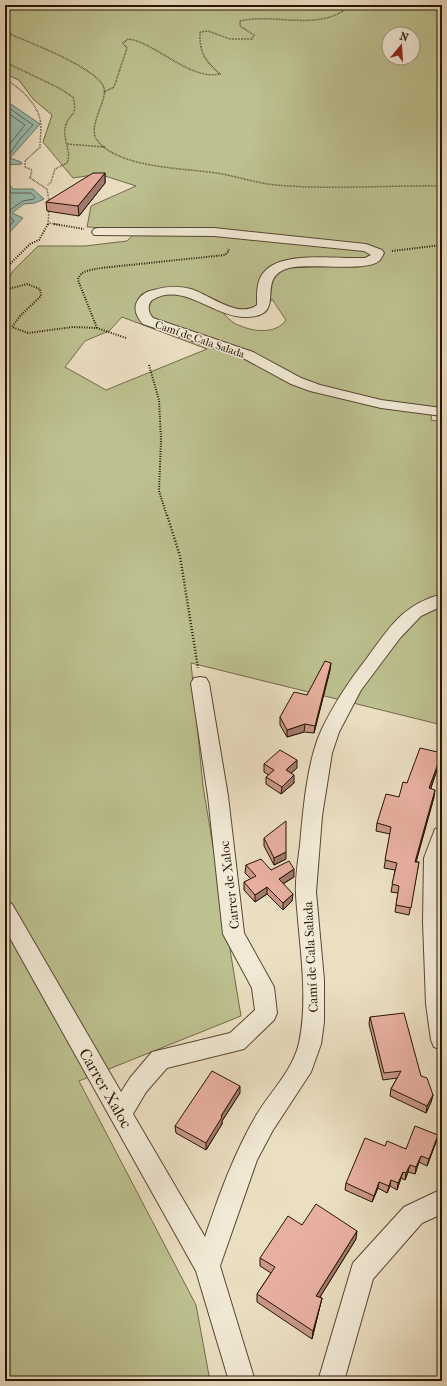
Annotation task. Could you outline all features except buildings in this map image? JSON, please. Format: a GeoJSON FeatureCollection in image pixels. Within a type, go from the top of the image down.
{"type":"FeatureCollection","features":[{"type":"Feature","properties":{"kind":"street"},"geometry":{"type":"LineString","coordinates":[[98,232],[214,232],[366,248],[378,253]]}},
{"type":"Feature","properties":{"kind":"street","name":"Camí de Cala Salada"},"geometry":{"type":"LineString","coordinates":[[378,253],[375,258],[367,262],[307,263],[279,267],[270,274],[267,279],[263,296],[264,306],[256,311],[235,312],[215,306],[198,295],[168,290],[152,294],[146,298],[143,303],[142,314],[148,321],[242,353],[296,381],[315,388],[381,404],[442,412]]}},
{"type":"Feature","properties":{"kind":"street","name":"Camí de Cala Salada"},"geometry":{"type":"LineString","coordinates":[[207,1266],[234,1188],[248,1154],[265,1122],[303,1065],[310,1044],[313,1022],[314,980],[306,892],[312,816],[323,753],[330,732],[354,687],[404,622],[422,608],[442,600]]}},
{"type":"Feature","properties":{"kind":"street","name":"Carrer de Xaloc"},"geometry":{"type":"LineString","coordinates":[[121,1113],[138,1085],[160,1059],[236,1042],[266,1013],[263,988],[234,934],[218,796],[200,683]]}},
{"type":"Feature","properties":{"kind":"street"},"geometry":{"type":"LineString","coordinates":[[442,835],[434,858],[433,922],[437,1004],[442,1040]]}},
{"type":"Feature","properties":{"kind":"street","name":"Carrer Xaloc"},"geometry":{"type":"LineString","coordinates":[[5,910],[207,1266]]}},
{"type":"Feature","properties":{"kind":"street"},"geometry":{"type":"LineString","coordinates":[[331,1381],[362,1272],[413,1215],[442,1201]]}},
{"type":"Feature","properties":{"kind":"street"},"geometry":{"type":"LineString","coordinates":[[207,1266],[242,1381]]}},
{"type":"Feature","properties":{"kind":"path"},"geometry":{"type":"LineString","coordinates":[[104,92],[114,87],[127,48],[123,43],[128,39],[136,40],[170,60],[212,76],[216,76],[220,74],[211,66],[199,47],[200,32],[208,31],[230,39],[252,39],[254,35],[240,26],[240,21],[249,17],[294,20],[327,18],[340,15],[343,12],[343,7],[341,5]]}},
{"type":"Feature","properties":{"kind":"path"},"geometry":{"type":"LineString","coordinates":[[5,28],[12,35],[85,69],[102,82],[104,92],[94,129],[97,140],[105,148],[124,159],[154,166],[212,172],[275,184],[352,188],[403,185],[442,186]]}},
{"type":"Feature","properties":{"kind":"path"},"geometry":{"type":"LineString","coordinates":[[5,62],[59,88],[74,97],[76,107],[74,114],[68,119],[64,130],[64,138],[70,156],[67,163],[55,169],[51,182],[46,186]]}},
{"type":"Feature","properties":{"kind":"path"},"geometry":{"type":"LineString","coordinates":[[5,79],[15,84],[38,112],[41,120],[40,147],[25,161],[25,167],[32,170],[30,178],[46,186],[50,193],[49,223],[39,240],[30,244],[5,269]]}},
{"type":"Feature","properties":{"kind":"path"},"geometry":{"type":"LineString","coordinates":[[67,144],[105,148]]}},
{"type":"Feature","properties":{"kind":"path"},"geometry":{"type":"LineString","coordinates":[[49,223],[98,232]]}},
{"type":"Feature","properties":{"kind":"path"},"geometry":{"type":"LineString","coordinates":[[97,328],[86,304],[78,280],[79,276],[84,272],[101,268],[218,256],[225,254],[228,251],[228,246],[224,244]]}},
{"type":"Feature","properties":{"kind":"path"},"geometry":{"type":"LineString","coordinates":[[378,253],[442,245]]}},
{"type":"Feature","properties":{"kind":"path"},"geometry":{"type":"LineString","coordinates":[[5,290],[27,284],[40,289],[42,296],[20,316],[12,327],[28,333],[73,327],[97,328],[126,338]]}},
{"type":"Feature","properties":{"kind":"path"},"geometry":{"type":"LineString","coordinates":[[149,365],[159,400],[161,440],[159,491],[180,556],[200,683]]}},
{"type":"Feature","properties":{"kind":"green space"},"geometry":{"type":"Polygon","coordinates":[[[5,5],[442,5],[442,414],[432,413],[431,420],[442,422],[442,725],[191,663],[203,786],[241,1016],[79,1081],[196,1305],[210,1381],[5,1381],[5,284],[13,271],[38,246],[85,246],[127,241],[134,234],[127,229],[87,227],[91,206],[136,186],[99,174],[73,178],[43,142],[52,115],[33,99],[19,80],[5,74],[5,5]],[[272,299],[267,308],[239,316],[223,313],[231,321],[246,328],[252,330],[271,330],[282,325],[286,320],[272,299]],[[122,317],[109,331],[85,341],[65,367],[106,390],[207,349],[122,317]]]}},
{"type":"Feature","properties":{"kind":"water"},"geometry":{"type":"Polygon","coordinates":[[[5,100],[40,124],[10,158],[21,162],[22,164],[5,165],[5,100]]]}},
{"type":"Feature","properties":{"kind":"water"},"geometry":{"type":"Polygon","coordinates":[[[5,184],[9,184],[13,189],[33,189],[44,199],[35,203],[24,204],[12,213],[23,218],[5,237],[5,184]]]}}]}
